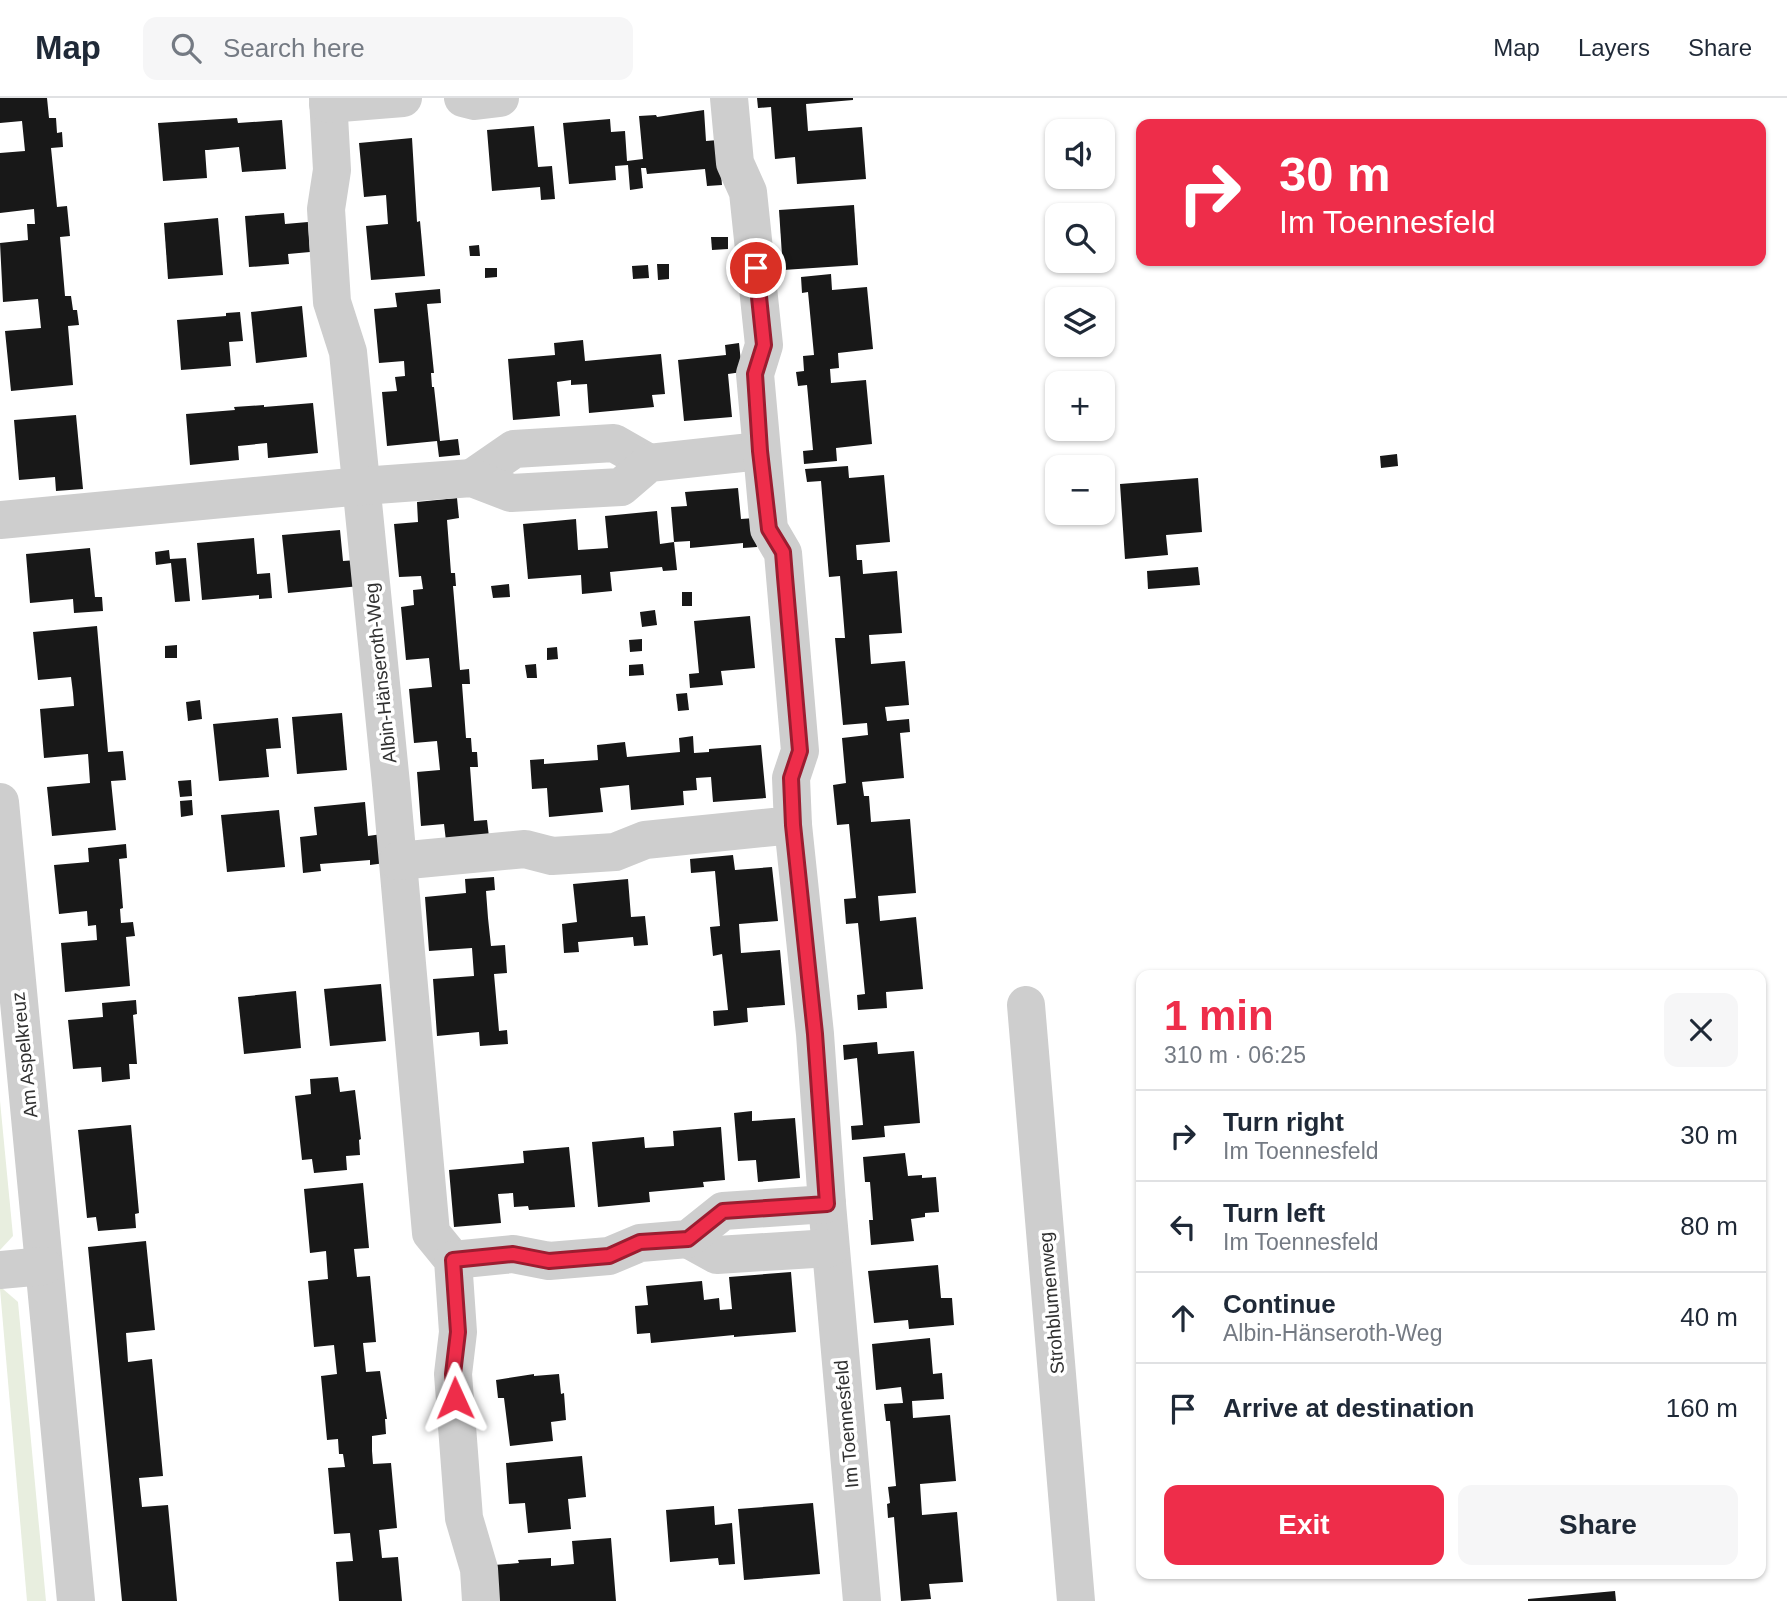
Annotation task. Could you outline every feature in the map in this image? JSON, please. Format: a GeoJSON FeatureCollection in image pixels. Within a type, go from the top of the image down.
{"type":"FeatureCollection","features":[{"type":"Feature","properties":{"kind":"street","name":"Albin-Hänseroth-Weg"},"geometry":{"type":"LineString","coordinates":[[403,98],[328,101],[332,170],[326,209],[332,302],[348,352],[362,486],[431,1233],[453,1260]]}},
{"type":"Feature","properties":{"kind":"street"},"geometry":{"type":"LineString","coordinates":[[463,98],[500,98]]}},
{"type":"Feature","properties":{"kind":"street"},"geometry":{"type":"LineString","coordinates":[[398,861],[525,849],[552,856],[615,852],[645,840],[793,825],[791,778],[800,751],[788,606],[783,552],[769,529],[755,374],[764,345],[748,192],[735,163],[729,98]]}},
{"type":"Feature","properties":{"kind":"street"},"geometry":{"type":"LineString","coordinates":[[0,520],[472,478],[511,493],[621,486],[649,463],[760,451]]}},
{"type":"Feature","properties":{"kind":"street","name":"Am Aspelkreuz"},"geometry":{"type":"LineString","coordinates":[[0,802],[5,903],[76,1601]]}},
{"type":"Feature","properties":{"kind":"street","name":"Im Toennesfeld"},"geometry":{"type":"LineString","coordinates":[[793,825],[814,1026],[830,1248],[862,1601]]}},
{"type":"Feature","properties":{"kind":"street","name":"Strohblumenweg"},"geometry":{"type":"LineString","coordinates":[[1026,1005],[1076,1601]]}},
{"type":"Feature","properties":{"kind":"street"},"geometry":{"type":"LineString","coordinates":[[688,1239],[723,1211],[827,1204]]}},
{"type":"Feature","properties":{"kind":"street"},"geometry":{"type":"LineString","coordinates":[[481,1601],[479,1569],[464,1518],[453,1374],[458,1332],[453,1260],[513,1254],[549,1261],[609,1256],[640,1242],[688,1239],[718,1255],[830,1248]]}},
{"type":"Feature","properties":{"kind":"street"},"geometry":{"type":"LineString","coordinates":[[0,1270],[44,1266]]}},
{"type":"Feature","properties":{"kind":"green space"},"geometry":{"type":"Polygon","coordinates":[[[0,1101],[13,1236],[0,1250],[0,1101]]]}},
{"type":"Feature","properties":{"kind":"green space"},"geometry":{"type":"Polygon","coordinates":[[[0,1289],[18,1302],[46,1601],[27,1601],[0,1289]]]}},
{"type":"Feature","properties":{"kind":"building"},"geometry":{"type":"Polygon","coordinates":[[[0,98],[47,98],[49,118],[56,118],[57,133],[62,132],[63,147],[51,148],[57,207],[67,206],[70,236],[60,237],[65,296],[71,296],[79,325],[68,326],[73,385],[11,391],[5,331],[41,328],[38,299],[3,302],[0,243],[28,240],[27,224],[35,224],[34,209],[0,213],[0,153],[25,151],[22,121],[0,123],[0,98]]]}},
{"type":"Feature","properties":{"kind":"building"},"geometry":{"type":"Polygon","coordinates":[[[757,98],[853,98],[806,104],[808,131],[862,127],[866,179],[797,184],[795,157],[775,159],[771,107],[758,108],[757,98]]]}},
{"type":"Feature","properties":{"kind":"building"},"geometry":{"type":"Polygon","coordinates":[[[704,110],[706,141],[718,140],[722,185],[707,186],[705,169],[647,174],[646,168],[641,168],[643,188],[630,190],[628,165],[615,166],[616,180],[569,184],[563,123],[610,119],[611,132],[625,131],[627,161],[643,159],[639,116],[657,117],[704,110]]]}},
{"type":"Feature","properties":{"kind":"building"},"geometry":{"type":"Polygon","coordinates":[[[237,118],[238,123],[282,120],[286,169],[242,172],[239,147],[205,150],[207,178],[163,181],[158,123],[237,118]]]}},
{"type":"Feature","properties":{"kind":"building"},"geometry":{"type":"Polygon","coordinates":[[[534,126],[538,167],[552,166],[555,199],[541,200],[540,187],[492,191],[487,130],[534,126]]]}},
{"type":"Feature","properties":{"kind":"building"},"geometry":{"type":"Polygon","coordinates":[[[412,138],[417,222],[420,221],[425,276],[371,280],[366,226],[388,224],[386,195],[364,197],[359,143],[412,138]]]}},
{"type":"Feature","properties":{"kind":"building"},"geometry":{"type":"Polygon","coordinates":[[[854,205],[858,265],[783,270],[779,210],[854,205]]]}},
{"type":"Feature","properties":{"kind":"building"},"geometry":{"type":"Polygon","coordinates":[[[284,213],[285,224],[308,222],[310,252],[288,254],[289,264],[249,267],[245,216],[284,213]]]}},
{"type":"Feature","properties":{"kind":"building"},"geometry":{"type":"Polygon","coordinates":[[[218,218],[223,275],[168,279],[164,223],[218,218]]]}},
{"type":"Feature","properties":{"kind":"building"},"geometry":{"type":"Polygon","coordinates":[[[711,237],[728,237],[728,249],[712,250],[711,237]]]}},
{"type":"Feature","properties":{"kind":"building"},"geometry":{"type":"Polygon","coordinates":[[[479,245],[480,256],[470,256],[469,246],[479,245]]]}},
{"type":"Feature","properties":{"kind":"building"},"geometry":{"type":"Polygon","coordinates":[[[657,264],[669,264],[669,279],[658,280],[657,264]]]}},
{"type":"Feature","properties":{"kind":"building"},"geometry":{"type":"Polygon","coordinates":[[[648,265],[649,278],[633,279],[632,266],[648,265]]]}},
{"type":"Feature","properties":{"kind":"building"},"geometry":{"type":"Polygon","coordinates":[[[485,268],[497,268],[497,277],[485,278],[485,268]]]}},
{"type":"Feature","properties":{"kind":"building"},"geometry":{"type":"Polygon","coordinates":[[[831,274],[832,290],[867,287],[873,349],[838,353],[839,368],[830,369],[831,383],[866,380],[872,444],[836,448],[837,461],[804,464],[803,451],[813,450],[807,385],[798,386],[796,372],[804,371],[803,356],[814,355],[808,292],[802,293],[801,277],[831,274]]]}},
{"type":"Feature","properties":{"kind":"building"},"geometry":{"type":"Polygon","coordinates":[[[440,289],[441,303],[427,304],[434,373],[431,373],[432,387],[440,441],[458,439],[460,455],[439,457],[437,441],[387,446],[382,392],[397,391],[395,377],[405,376],[404,361],[379,363],[374,309],[397,307],[395,293],[440,289]]]}},
{"type":"Feature","properties":{"kind":"building"},"geometry":{"type":"Polygon","coordinates":[[[302,306],[307,357],[256,363],[251,312],[302,306]]]}},
{"type":"Feature","properties":{"kind":"building"},"geometry":{"type":"Polygon","coordinates":[[[240,312],[243,341],[229,342],[231,366],[181,370],[177,320],[226,316],[226,313],[240,312]]]}},
{"type":"Feature","properties":{"kind":"building"},"geometry":{"type":"Polygon","coordinates":[[[583,340],[585,361],[661,354],[665,394],[652,395],[654,407],[589,413],[587,384],[571,385],[571,380],[557,382],[560,416],[513,420],[508,359],[555,355],[554,343],[583,340]]]}},
{"type":"Feature","properties":{"kind":"building"},"geometry":{"type":"Polygon","coordinates":[[[739,343],[742,372],[728,374],[732,417],[684,421],[678,360],[726,355],[725,345],[739,343]]]}},
{"type":"Feature","properties":{"kind":"building"},"geometry":{"type":"Polygon","coordinates":[[[313,403],[318,453],[268,458],[267,443],[238,446],[239,460],[190,465],[186,414],[235,410],[234,407],[313,403]]]}},
{"type":"Feature","properties":{"kind":"building"},"geometry":{"type":"Polygon","coordinates":[[[76,415],[83,489],[56,491],[55,477],[19,480],[14,420],[76,415]]]}},
{"type":"Feature","properties":{"kind":"building"},"geometry":{"type":"Polygon","coordinates":[[[1397,454],[1398,466],[1381,468],[1380,456],[1397,454]]]}},
{"type":"Feature","properties":{"kind":"building"},"geometry":{"type":"Polygon","coordinates":[[[848,466],[849,478],[884,475],[890,542],[856,545],[857,560],[862,560],[863,574],[897,571],[902,633],[869,635],[871,664],[905,661],[909,705],[885,707],[887,721],[909,719],[910,732],[900,733],[904,778],[862,782],[864,796],[869,796],[871,822],[910,819],[916,893],[878,896],[880,921],[916,917],[923,989],[886,992],[887,1008],[858,1010],[857,995],[865,994],[858,923],[846,924],[844,899],[856,898],[849,824],[837,825],[833,785],[846,783],[842,738],[868,735],[867,723],[843,725],[835,638],[845,638],[840,576],[829,577],[821,481],[807,482],[805,469],[848,466]]]}},
{"type":"Feature","properties":{"kind":"building"},"geometry":{"type":"Polygon","coordinates":[[[1198,478],[1202,532],[1166,535],[1168,555],[1125,559],[1120,484],[1198,478]]]}},
{"type":"Feature","properties":{"kind":"building"},"geometry":{"type":"Polygon","coordinates":[[[738,488],[741,519],[755,518],[757,547],[743,548],[743,543],[690,548],[690,541],[674,542],[671,507],[687,506],[685,492],[738,488]]]}},
{"type":"Feature","properties":{"kind":"building"},"geometry":{"type":"Polygon","coordinates":[[[457,498],[459,518],[447,520],[451,573],[455,573],[456,586],[453,586],[460,670],[469,669],[470,684],[462,684],[466,738],[471,738],[472,752],[477,752],[478,767],[470,767],[474,821],[487,820],[489,837],[446,841],[444,824],[421,826],[417,772],[440,770],[437,741],[414,743],[409,689],[432,687],[429,658],[406,660],[401,607],[414,605],[413,590],[423,589],[421,576],[399,577],[394,524],[418,522],[417,502],[457,498]]]}},
{"type":"Feature","properties":{"kind":"building"},"geometry":{"type":"Polygon","coordinates":[[[657,511],[660,544],[674,542],[677,570],[663,571],[662,567],[610,572],[612,591],[582,594],[581,575],[528,579],[523,524],[576,519],[578,550],[608,548],[605,516],[657,511]]]}},
{"type":"Feature","properties":{"kind":"building"},"geometry":{"type":"Polygon","coordinates":[[[340,530],[343,561],[357,560],[360,586],[288,593],[282,535],[340,530]]]}},
{"type":"Feature","properties":{"kind":"building"},"geometry":{"type":"Polygon","coordinates":[[[254,538],[257,574],[270,573],[272,598],[259,599],[259,595],[202,600],[197,543],[254,538]]]}},
{"type":"Feature","properties":{"kind":"building"},"geometry":{"type":"Polygon","coordinates":[[[90,548],[95,597],[102,597],[103,611],[74,613],[73,599],[30,603],[26,554],[90,548]]]}},
{"type":"Feature","properties":{"kind":"building"},"geometry":{"type":"Polygon","coordinates":[[[169,550],[170,559],[186,558],[190,601],[175,602],[171,563],[156,565],[155,552],[169,550]]]}},
{"type":"Feature","properties":{"kind":"building"},"geometry":{"type":"Polygon","coordinates":[[[1198,567],[1200,585],[1148,589],[1147,571],[1198,567]]]}},
{"type":"Feature","properties":{"kind":"building"},"geometry":{"type":"Polygon","coordinates":[[[509,584],[510,597],[493,598],[491,586],[509,584]]]}},
{"type":"Feature","properties":{"kind":"building"},"geometry":{"type":"Polygon","coordinates":[[[682,592],[692,592],[692,606],[682,606],[682,592]]]}},
{"type":"Feature","properties":{"kind":"building"},"geometry":{"type":"Polygon","coordinates":[[[655,610],[657,625],[642,627],[640,612],[655,610]]]}},
{"type":"Feature","properties":{"kind":"building"},"geometry":{"type":"Polygon","coordinates":[[[750,616],[755,668],[721,671],[723,685],[690,688],[689,674],[699,673],[694,621],[750,616]]]}},
{"type":"Feature","properties":{"kind":"building"},"geometry":{"type":"Polygon","coordinates":[[[97,626],[108,752],[123,751],[126,780],[111,781],[116,830],[52,836],[47,787],[90,783],[88,754],[44,758],[40,709],[74,706],[73,693],[71,677],[38,680],[33,632],[97,626]]]}},
{"type":"Feature","properties":{"kind":"building"},"geometry":{"type":"Polygon","coordinates":[[[642,639],[642,651],[630,652],[629,640],[642,639]]]}},
{"type":"Feature","properties":{"kind":"building"},"geometry":{"type":"Polygon","coordinates":[[[177,645],[177,658],[165,658],[165,646],[177,645]]]}},
{"type":"Feature","properties":{"kind":"building"},"geometry":{"type":"Polygon","coordinates":[[[557,647],[558,659],[547,660],[547,648],[557,647]]]}},
{"type":"Feature","properties":{"kind":"building"},"geometry":{"type":"Polygon","coordinates":[[[536,664],[537,678],[527,678],[525,665],[536,664]]]}},
{"type":"Feature","properties":{"kind":"building"},"geometry":{"type":"Polygon","coordinates":[[[643,664],[644,675],[629,676],[629,665],[643,664]]]}},
{"type":"Feature","properties":{"kind":"building"},"geometry":{"type":"Polygon","coordinates":[[[687,693],[689,710],[678,711],[676,694],[687,693]]]}},
{"type":"Feature","properties":{"kind":"building"},"geometry":{"type":"Polygon","coordinates":[[[200,700],[202,719],[188,721],[186,702],[200,700]]]}},
{"type":"Feature","properties":{"kind":"building"},"geometry":{"type":"Polygon","coordinates":[[[342,713],[347,770],[297,774],[292,717],[342,713]]]}},
{"type":"Feature","properties":{"kind":"building"},"geometry":{"type":"Polygon","coordinates":[[[278,718],[281,748],[266,749],[269,777],[219,781],[213,724],[278,718]]]}},
{"type":"Feature","properties":{"kind":"building"},"geometry":{"type":"Polygon","coordinates":[[[693,736],[694,753],[709,752],[709,749],[761,745],[766,798],[713,802],[711,777],[696,778],[697,790],[683,791],[684,805],[631,810],[629,785],[600,788],[603,812],[549,817],[547,788],[532,789],[530,760],[544,759],[544,764],[598,760],[597,745],[625,742],[627,757],[680,752],[679,738],[693,736]]]}},
{"type":"Feature","properties":{"kind":"building"},"geometry":{"type":"Polygon","coordinates":[[[191,780],[192,796],[180,797],[178,781],[191,780]]]}},
{"type":"Feature","properties":{"kind":"building"},"geometry":{"type":"Polygon","coordinates":[[[192,800],[193,815],[181,817],[180,801],[192,800]]]}},
{"type":"Feature","properties":{"kind":"building"},"geometry":{"type":"Polygon","coordinates":[[[365,802],[368,836],[382,834],[385,863],[370,865],[370,860],[320,864],[321,871],[303,873],[300,837],[317,835],[314,807],[365,802]]]}},
{"type":"Feature","properties":{"kind":"building"},"geometry":{"type":"Polygon","coordinates":[[[279,810],[285,867],[227,872],[221,815],[279,810]]]}},
{"type":"Feature","properties":{"kind":"building"},"geometry":{"type":"Polygon","coordinates":[[[126,844],[127,858],[119,859],[123,908],[120,909],[121,923],[133,922],[135,936],[126,937],[130,986],[65,992],[61,943],[97,940],[96,925],[88,926],[87,911],[59,914],[54,865],[89,862],[88,848],[126,844]]]}},
{"type":"Feature","properties":{"kind":"building"},"geometry":{"type":"Polygon","coordinates":[[[733,855],[735,870],[772,867],[778,921],[739,924],[741,953],[780,950],[785,1005],[747,1008],[748,1022],[714,1026],[713,1011],[728,1010],[722,954],[713,956],[710,927],[720,926],[715,871],[691,873],[690,859],[733,855]]]}},
{"type":"Feature","properties":{"kind":"building"},"geometry":{"type":"Polygon","coordinates":[[[494,877],[495,890],[486,891],[488,918],[491,946],[505,945],[507,973],[494,974],[499,1031],[507,1030],[508,1044],[480,1046],[479,1032],[437,1036],[433,979],[474,976],[472,948],[429,951],[425,897],[466,893],[465,879],[494,877]]]}},
{"type":"Feature","properties":{"kind":"building"},"geometry":{"type":"Polygon","coordinates":[[[628,879],[631,917],[645,916],[648,945],[634,946],[633,937],[578,942],[579,952],[564,953],[562,924],[577,922],[573,884],[628,879]]]}},
{"type":"Feature","properties":{"kind":"building"},"geometry":{"type":"Polygon","coordinates":[[[381,984],[386,1041],[330,1046],[324,989],[381,984]]]}},
{"type":"Feature","properties":{"kind":"building"},"geometry":{"type":"Polygon","coordinates":[[[296,991],[301,1048],[244,1054],[238,997],[296,991]]]}},
{"type":"Feature","properties":{"kind":"building"},"geometry":{"type":"Polygon","coordinates":[[[136,1000],[137,1014],[133,1015],[137,1064],[129,1064],[130,1079],[102,1082],[101,1067],[73,1069],[68,1020],[103,1017],[102,1003],[136,1000]]]}},
{"type":"Feature","properties":{"kind":"building"},"geometry":{"type":"Polygon","coordinates":[[[877,1042],[878,1054],[914,1051],[920,1123],[884,1126],[885,1137],[852,1140],[851,1126],[863,1125],[857,1058],[844,1060],[843,1045],[877,1042]]]}},
{"type":"Feature","properties":{"kind":"building"},"geometry":{"type":"Polygon","coordinates":[[[338,1077],[340,1092],[355,1090],[361,1139],[360,1155],[346,1156],[347,1170],[314,1173],[312,1159],[302,1160],[295,1096],[311,1094],[310,1079],[338,1077]]]}},
{"type":"Feature","properties":{"kind":"building"},"geometry":{"type":"Polygon","coordinates":[[[752,1111],[752,1121],[795,1118],[800,1178],[758,1182],[756,1160],[738,1161],[734,1113],[752,1111]]]}},
{"type":"Feature","properties":{"kind":"building"},"geometry":{"type":"Polygon","coordinates":[[[131,1125],[139,1213],[135,1214],[136,1228],[98,1231],[96,1217],[87,1218],[78,1130],[131,1125]]]}},
{"type":"Feature","properties":{"kind":"building"},"geometry":{"type":"Polygon","coordinates":[[[721,1127],[725,1180],[703,1182],[704,1187],[649,1192],[650,1202],[598,1207],[592,1142],[644,1137],[645,1148],[674,1146],[673,1131],[721,1127]]]}},
{"type":"Feature","properties":{"kind":"building"},"geometry":{"type":"Polygon","coordinates":[[[569,1147],[575,1207],[529,1210],[528,1206],[514,1207],[513,1193],[498,1194],[501,1223],[454,1227],[449,1170],[524,1163],[523,1151],[569,1147]]]}},
{"type":"Feature","properties":{"kind":"building"},"geometry":{"type":"Polygon","coordinates":[[[905,1153],[908,1176],[936,1177],[939,1212],[925,1213],[925,1217],[911,1219],[914,1241],[871,1245],[869,1220],[873,1220],[870,1182],[865,1182],[863,1157],[905,1153]]]}},
{"type":"Feature","properties":{"kind":"building"},"geometry":{"type":"Polygon","coordinates":[[[363,1183],[369,1248],[354,1249],[357,1277],[370,1276],[376,1342],[363,1343],[366,1372],[380,1371],[387,1419],[386,1434],[372,1436],[373,1464],[391,1463],[397,1528],[379,1530],[382,1558],[398,1557],[402,1601],[339,1601],[336,1562],[353,1561],[350,1533],[334,1534],[328,1468],[345,1467],[343,1454],[339,1454],[338,1439],[327,1440],[321,1376],[337,1374],[334,1345],[314,1347],[311,1315],[308,1281],[328,1279],[326,1251],[310,1253],[304,1189],[363,1183]]]}},
{"type":"Feature","properties":{"kind":"building"},"geometry":{"type":"Polygon","coordinates":[[[146,1241],[155,1330],[126,1333],[128,1362],[152,1359],[163,1476],[139,1478],[142,1507],[168,1505],[177,1601],[122,1601],[88,1247],[146,1241]]]}},
{"type":"Feature","properties":{"kind":"building"},"geometry":{"type":"Polygon","coordinates":[[[938,1265],[941,1298],[952,1298],[954,1325],[909,1329],[908,1320],[874,1323],[868,1271],[938,1265]]]}},
{"type":"Feature","properties":{"kind":"building"},"geometry":{"type":"Polygon","coordinates":[[[791,1272],[796,1332],[651,1343],[650,1333],[637,1334],[635,1306],[648,1305],[646,1286],[702,1281],[704,1300],[719,1298],[720,1310],[732,1309],[729,1277],[791,1272]]]}},
{"type":"Feature","properties":{"kind":"building"},"geometry":{"type":"Polygon","coordinates":[[[930,1338],[933,1374],[942,1373],[944,1399],[912,1401],[913,1418],[950,1415],[956,1481],[920,1484],[922,1515],[957,1512],[963,1582],[929,1584],[931,1599],[901,1601],[894,1517],[888,1518],[888,1487],[896,1486],[890,1421],[886,1421],[884,1404],[903,1403],[901,1387],[876,1390],[872,1344],[930,1338]]]}},
{"type":"Feature","properties":{"kind":"building"},"geometry":{"type":"Polygon","coordinates":[[[534,1374],[559,1374],[566,1420],[551,1422],[553,1441],[510,1446],[504,1398],[498,1398],[496,1380],[534,1374]]]}},
{"type":"Feature","properties":{"kind":"building"},"geometry":{"type":"Polygon","coordinates":[[[582,1456],[586,1497],[568,1499],[571,1529],[528,1533],[525,1503],[509,1504],[506,1463],[582,1456]]]}},
{"type":"Feature","properties":{"kind":"building"},"geometry":{"type":"Polygon","coordinates":[[[813,1503],[820,1574],[744,1580],[738,1509],[813,1503]]]}},
{"type":"Feature","properties":{"kind":"building"},"geometry":{"type":"Polygon","coordinates":[[[714,1506],[715,1525],[732,1523],[735,1564],[719,1565],[718,1558],[670,1562],[666,1510],[714,1506]]]}},
{"type":"Feature","properties":{"kind":"building"},"geometry":{"type":"Polygon","coordinates":[[[611,1538],[616,1601],[497,1601],[494,1565],[551,1558],[551,1566],[574,1564],[572,1541],[611,1538]]]}},
{"type":"Feature","properties":{"kind":"building"},"geometry":{"type":"Polygon","coordinates":[[[1615,1591],[1616,1601],[1528,1601],[1528,1599],[1615,1591]]]}},
{"type":"Feature","properties":{"kind":"route"},"geometry":{"type":"LineString","coordinates":[[455,1398],[453,1374],[458,1332],[453,1260],[513,1254],[549,1261],[609,1256],[640,1242],[688,1239],[723,1211],[827,1204],[815,1034],[793,825],[791,778],[800,751],[783,552],[769,529],[760,451],[755,374],[764,345],[756,268]]}}]}
